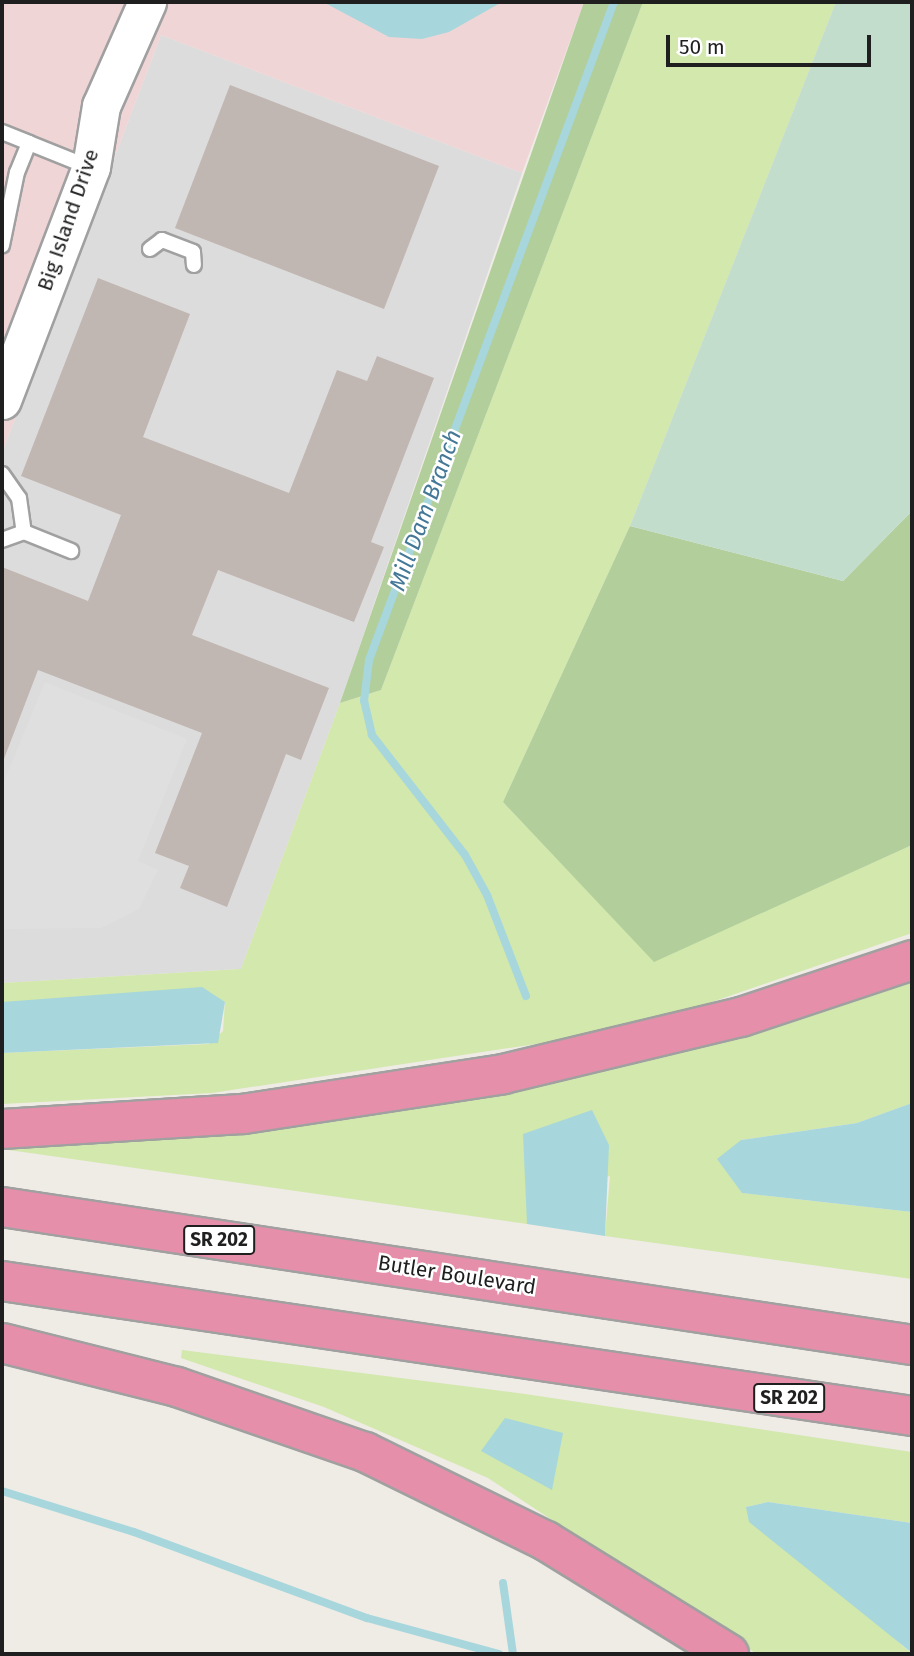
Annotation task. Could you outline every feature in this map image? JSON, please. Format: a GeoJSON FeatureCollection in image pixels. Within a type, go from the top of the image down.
{"type":"FeatureCollection","features":[{"type":"Feature","properties":{"kind":"highway"},"geometry":{"type":"LineString","coordinates":[[2,1129],[243,1114],[503,1074],[729,1020],[912,960]]}},
{"type":"Feature","properties":{"kind":"highway","name":"Butler Boulevard"},"geometry":{"type":"LineString","coordinates":[[2,1207],[912,1345]]}},
{"type":"Feature","properties":{"kind":"highway","name":"SR 202"},"geometry":{"type":"LineString","coordinates":[[2,1281],[912,1416]]}},
{"type":"Feature","properties":{"kind":"highway"},"geometry":{"type":"LineString","coordinates":[[778,1325],[912,1324]]}},
{"type":"Feature","properties":{"kind":"highway"},"geometry":{"type":"LineString","coordinates":[[2,1343],[177,1387],[365,1452],[546,1541],[729,1654]]}},
{"type":"Feature","properties":{"kind":"street","name":"Big Island Drive"},"geometry":{"type":"LineString","coordinates":[[2,400],[90,167],[101,106],[147,2]]}},
{"type":"Feature","properties":{"kind":"lane"},"geometry":{"type":"LineString","coordinates":[[2,132],[90,167]]}},
{"type":"Feature","properties":{"kind":"lane"},"geometry":{"type":"LineString","coordinates":[[2,245],[16,172],[29,143]]}},
{"type":"Feature","properties":{"kind":"lane"},"geometry":{"type":"LineString","coordinates":[[150,249],[162,240],[171,243],[193,252],[194,265]]}},
{"type":"Feature","properties":{"kind":"lane"},"geometry":{"type":"LineString","coordinates":[[2,474],[19,498],[24,532]]}},
{"type":"Feature","properties":{"kind":"lane"},"geometry":{"type":"LineString","coordinates":[[2,540],[24,532],[71,551]]}},
{"type":"Feature","properties":{"kind":"shaded area"},"geometry":{"type":"Polygon","coordinates":[[[2,2],[584,2],[522,173],[161,35],[2,453],[2,2]]]}},
{"type":"Feature","properties":{"kind":"shaded area"},"geometry":{"type":"Polygon","coordinates":[[[161,35],[522,173],[340,703],[241,969],[2,983],[2,453],[161,35]]]}},
{"type":"Feature","properties":{"kind":"shaded area"},"geometry":{"type":"Polygon","coordinates":[[[45,682],[187,739],[138,861],[158,870],[139,909],[101,928],[2,929],[2,786],[45,682]]]}},
{"type":"Feature","properties":{"kind":"green space"},"geometry":{"type":"Polygon","coordinates":[[[584,2],[643,2],[381,690],[340,703],[584,2]]]}},
{"type":"Feature","properties":{"kind":"green space"},"geometry":{"type":"Polygon","coordinates":[[[643,2],[836,2],[630,526],[503,802],[654,961],[912,845],[912,933],[680,1013],[575,1038],[212,1093],[2,1104],[2,1053],[209,1044],[223,1031],[225,1002],[2,1002],[2,983],[241,969],[340,703],[381,690],[643,2]]]}},
{"type":"Feature","properties":{"kind":"green space"},"geometry":{"type":"Polygon","coordinates":[[[836,2],[912,2],[912,511],[843,581],[630,526],[836,2]]]}},
{"type":"Feature","properties":{"kind":"green space"},"geometry":{"type":"Polygon","coordinates":[[[912,511],[912,845],[654,962],[503,802],[630,526],[843,581],[912,511]]]}},
{"type":"Feature","properties":{"kind":"green space"},"geometry":{"type":"Polygon","coordinates":[[[912,976],[912,1103],[857,1123],[741,1140],[743,1193],[912,1212],[912,1279],[605,1236],[610,1176],[528,1195],[527,1224],[2,1149],[2,1136],[192,1124],[912,976]]]}},
{"type":"Feature","properties":{"kind":"green space"},"geometry":{"type":"Polygon","coordinates":[[[182,1350],[525,1394],[912,1452],[912,1523],[768,1502],[746,1507],[912,1654],[757,1654],[488,1478],[324,1407],[181,1358],[182,1350]]]}},
{"type":"Feature","properties":{"kind":"water"},"geometry":{"type":"Polygon","coordinates":[[[323,2],[502,2],[449,32],[422,39],[389,37],[323,2]]]}},
{"type":"Feature","properties":{"kind":"water"},"geometry":{"type":"Polygon","coordinates":[[[202,987],[225,1002],[218,1043],[2,1053],[2,1002],[202,987]]]}},
{"type":"Feature","properties":{"kind":"water"},"geometry":{"type":"Polygon","coordinates":[[[912,1103],[912,1212],[742,1193],[717,1159],[741,1140],[857,1123],[912,1103]]]}},
{"type":"Feature","properties":{"kind":"water"},"geometry":{"type":"Polygon","coordinates":[[[592,1110],[609,1145],[605,1236],[527,1224],[523,1134],[592,1110]]]}},
{"type":"Feature","properties":{"kind":"water"},"geometry":{"type":"Polygon","coordinates":[[[505,1418],[563,1433],[552,1490],[481,1451],[505,1418]]]}},
{"type":"Feature","properties":{"kind":"water"},"geometry":{"type":"Polygon","coordinates":[[[768,1502],[912,1523],[912,1653],[749,1522],[746,1507],[768,1502]]]}},
{"type":"Feature","properties":{"kind":"building"},"geometry":{"type":"Polygon","coordinates":[[[230,85],[439,166],[384,309],[175,228],[230,85]]]}},
{"type":"Feature","properties":{"kind":"building"},"geometry":{"type":"Polygon","coordinates":[[[98,278],[190,314],[143,437],[289,493],[337,370],[367,381],[377,356],[434,378],[371,542],[384,547],[354,622],[218,570],[192,635],[329,688],[301,760],[286,754],[227,907],[180,888],[189,866],[155,853],[202,733],[38,670],[2,764],[2,567],[88,601],[121,515],[21,476],[98,278]]]}},
{"type":"Feature","properties":{"kind":"waterway","name":"Mill Dam Branch"},"geometry":{"type":"LineString","coordinates":[[526,996],[487,895],[465,855],[372,735],[364,701],[369,660],[614,2]]}},
{"type":"Feature","properties":{"kind":"waterway"},"geometry":{"type":"LineString","coordinates":[[2,1491],[134,1532],[367,1618],[499,1654]]}},
{"type":"Feature","properties":{"kind":"waterway","name":"Mill Dam Branch"},"geometry":{"type":"LineString","coordinates":[[503,1583],[513,1654]]}}]}
